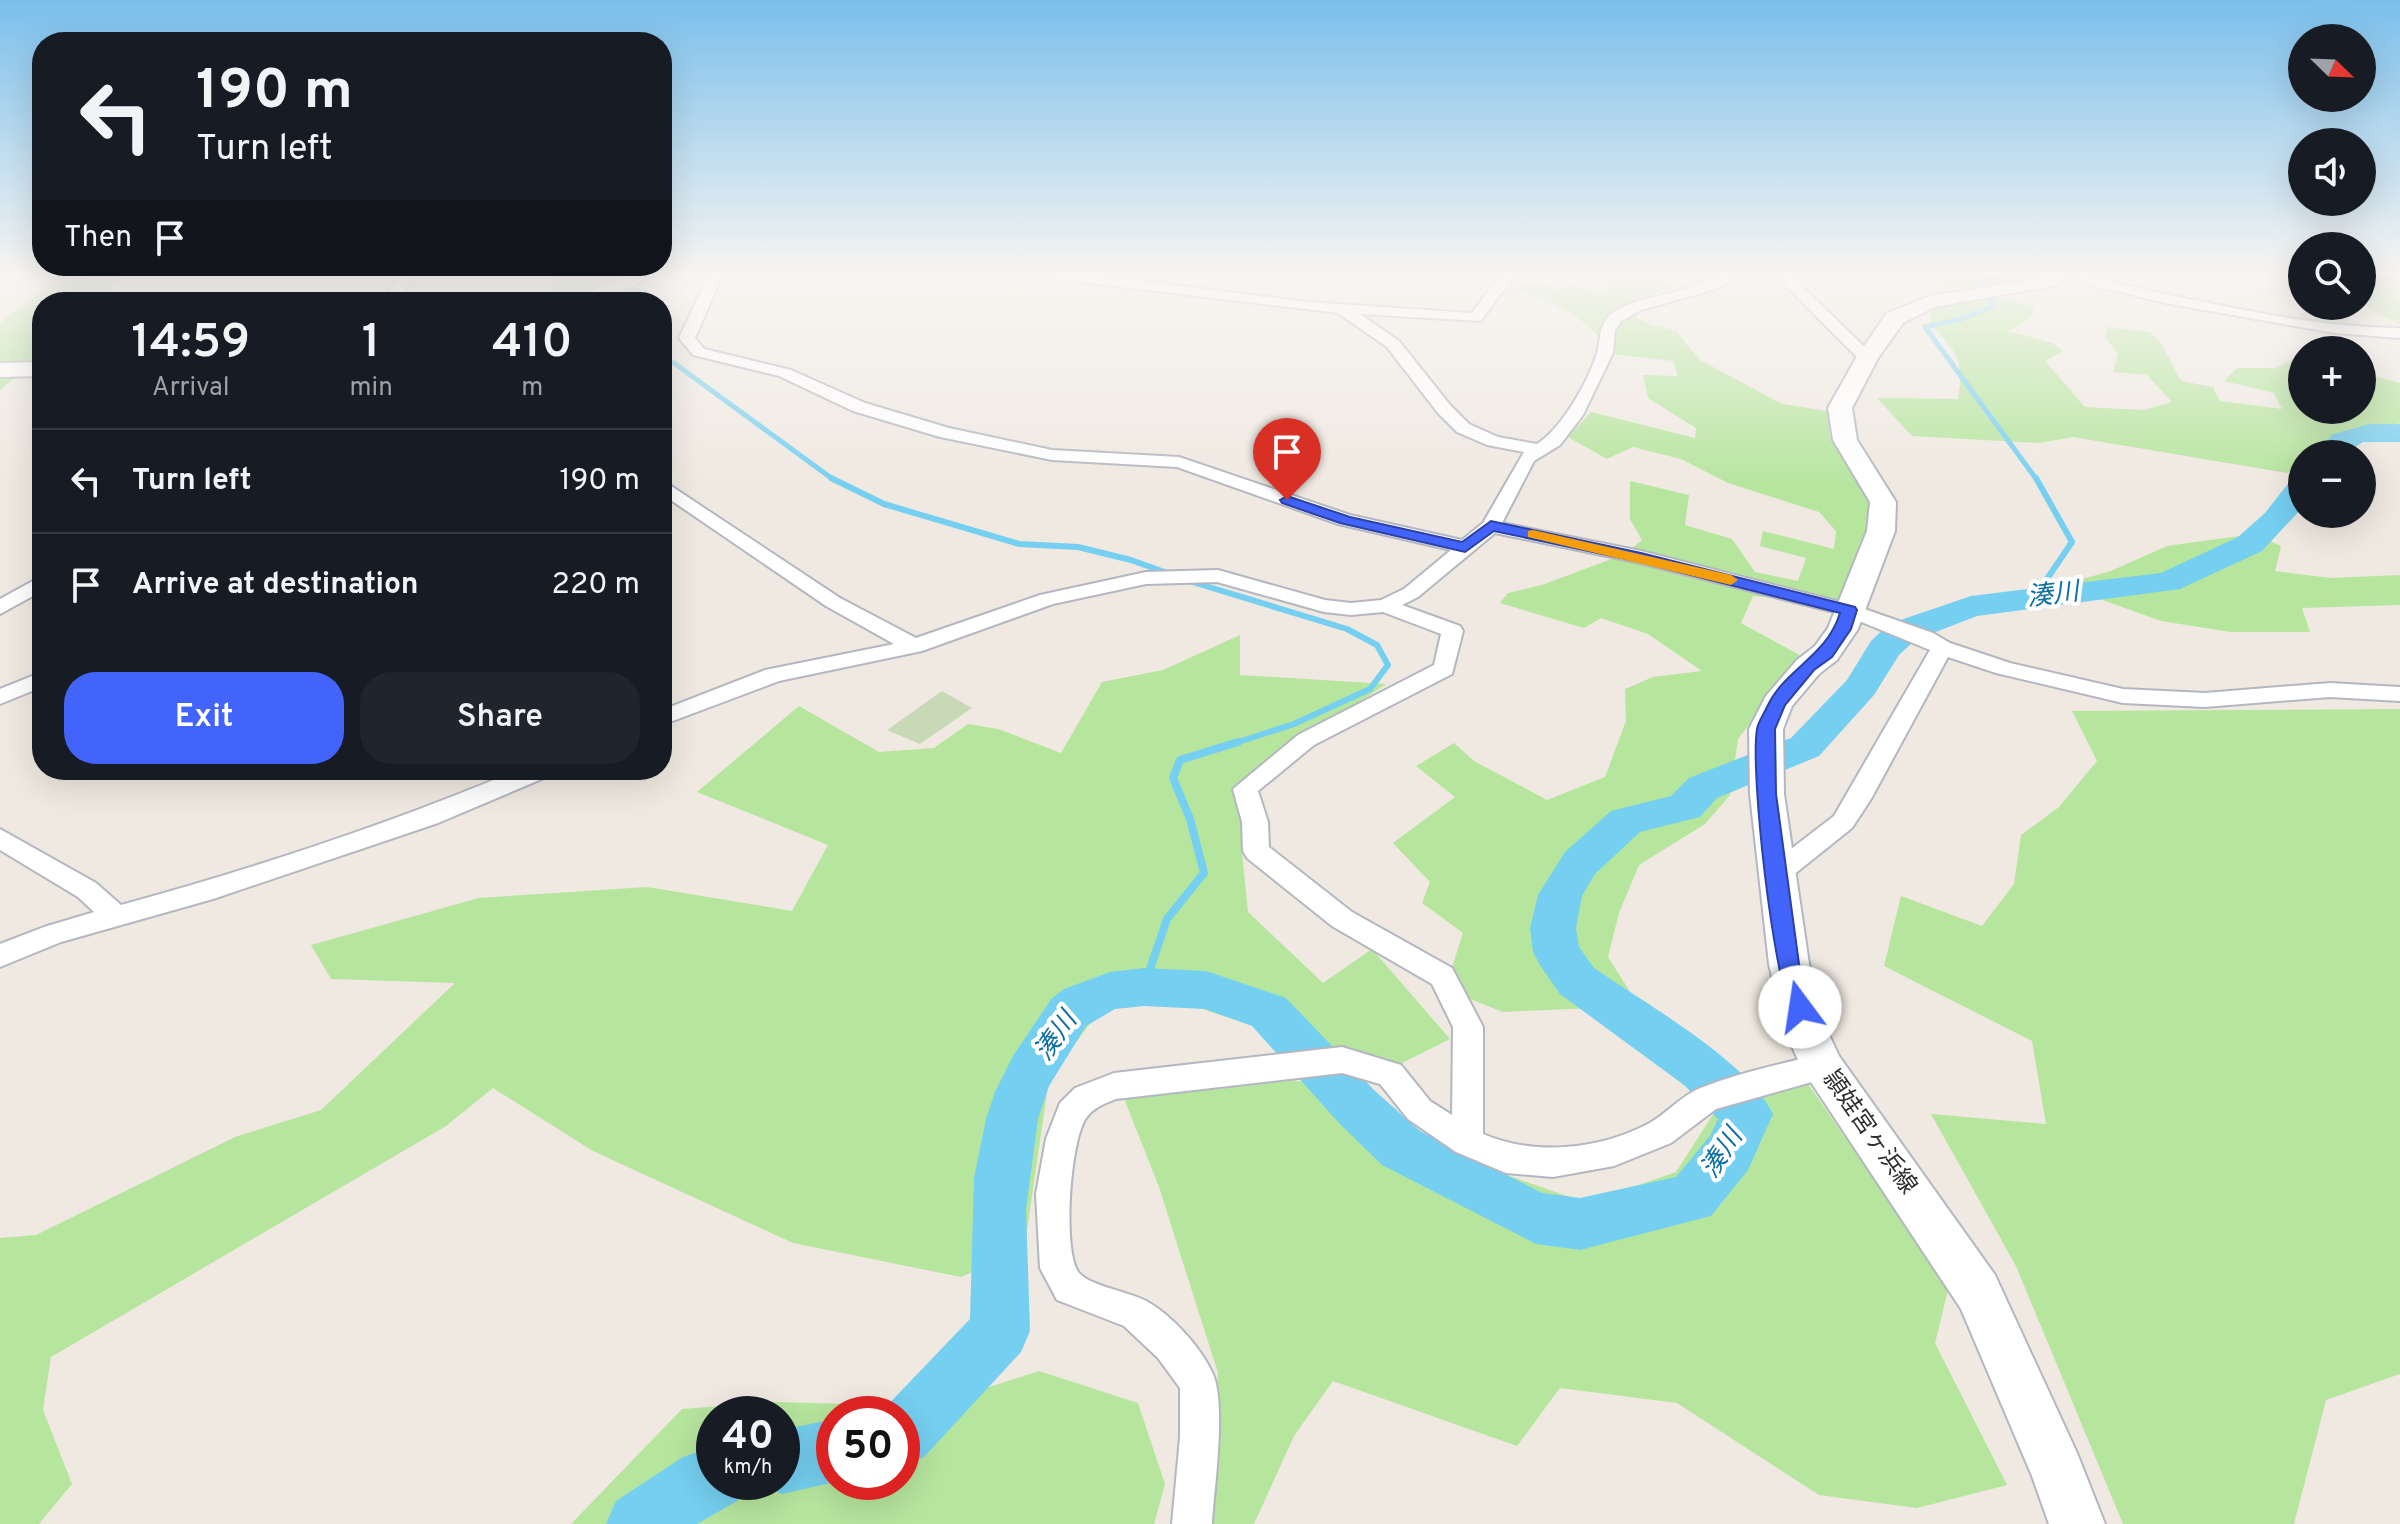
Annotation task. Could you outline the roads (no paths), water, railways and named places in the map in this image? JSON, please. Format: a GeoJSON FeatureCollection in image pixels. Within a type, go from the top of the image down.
{"type":"FeatureCollection","features":[{"type":"Feature","properties":{"kind":"main road","name":"頴娃宮ヶ浜線"},"geometry":{"type":"LineString","coordinates":[[1876,345],[1840,408],[1845,440],[1883,502],[1881,531],[1843,629],[1826,653],[1808,667],[1777,703],[1766,729],[1767,794],[1789,964],[1805,1028],[1822,1067],[1978,1292],[2058,1472],[2077,1524]]}},
{"type":"Feature","properties":{"kind":"main road"},"geometry":{"type":"LineString","coordinates":[[0,370],[32,369]]}},
{"type":"Feature","properties":{"kind":"street"},"geometry":{"type":"LineString","coordinates":[[691,345],[699,352],[785,373],[859,407],[946,433],[1052,455],[1179,462],[1345,520],[1465,547]]}},
{"type":"Feature","properties":{"kind":"street"},"geometry":{"type":"LineString","coordinates":[[1394,345],[1444,409],[1463,428],[1476,436],[1540,450]]}},
{"type":"Feature","properties":{"kind":"street"},"geometry":{"type":"LineString","coordinates":[[672,714],[773,675],[914,646],[1047,599],[1159,577],[1218,576],[1324,606],[1351,609],[1385,606],[1411,593],[1491,526],[1527,458],[1554,441],[1575,415],[1605,353],[1606,345]]}},
{"type":"Feature","properties":{"kind":"street"},"geometry":{"type":"LineString","coordinates":[[1854,345],[1867,358]]}},
{"type":"Feature","properties":{"kind":"street"},"geometry":{"type":"LineString","coordinates":[[672,493],[833,602],[914,646]]}},
{"type":"Feature","properties":{"kind":"street"},"geometry":{"type":"LineString","coordinates":[[1491,526],[1641,557],[1849,610],[1934,643],[2049,680],[2123,696],[2205,700],[2330,690],[2400,694]]}},
{"type":"Feature","properties":{"kind":"street"},"geometry":{"type":"LineString","coordinates":[[0,608],[32,588]]}},
{"type":"Feature","properties":{"kind":"street"},"geometry":{"type":"LineString","coordinates":[[1385,606],[1452,631],[1444,669],[1306,740],[1245,789],[1255,822],[1256,851],[1342,919],[1442,976],[1468,1027],[1467,1142]]}},
{"type":"Feature","properties":{"kind":"street"},"geometry":{"type":"LineString","coordinates":[[1778,873],[1843,822],[1859,799],[1934,643]]}},
{"type":"Feature","properties":{"kind":"street"},"geometry":{"type":"LineString","coordinates":[[0,697],[32,683]]}},
{"type":"Feature","properties":{"kind":"street"},"geometry":{"type":"LineString","coordinates":[[0,956],[54,934],[204,892],[429,817],[516,780]]}},
{"type":"Feature","properties":{"kind":"street"},"geometry":{"type":"LineString","coordinates":[[0,838],[87,890],[116,916]]}},
{"type":"Feature","properties":{"kind":"street"},"geometry":{"type":"LineString","coordinates":[[1192,1524],[1199,1437],[1198,1382],[1171,1345],[1136,1314],[1069,1288],[1057,1268],[1052,1194],[1062,1139],[1071,1113],[1086,1097],[1114,1086],[1342,1060],[1390,1074],[1419,1110],[1467,1142],[1506,1159],[1553,1163],[1625,1147],[1660,1133],[1705,1100],[1741,1087],[1822,1067]]}},
{"type":"Feature","properties":{"kind":"waterway"},"geometry":{"type":"LineString","coordinates":[[1938,345],[2037,480]]}},
{"type":"Feature","properties":{"kind":"waterway"},"geometry":{"type":"LineString","coordinates":[[672,363],[832,478]]}},
{"type":"Feature","properties":{"kind":"waterway","name":"湊川"},"geometry":{"type":"LineString","coordinates":[[2343,440],[2370,432],[2400,433]]}},
{"type":"Feature","properties":{"kind":"waterway"},"geometry":{"type":"LineString","coordinates":[[832,478],[884,504],[1019,544],[1078,547],[1131,560],[1170,574]]}},
{"type":"Feature","properties":{"kind":"waterway"},"geometry":{"type":"LineString","coordinates":[[2032,601],[2072,542],[2036,478]]}},
{"type":"Feature","properties":{"kind":"waterway","name":"湊川"},"geometry":{"type":"LineString","coordinates":[[920,1416],[1000,1331],[999,1209],[1005,1147],[1021,1092],[1037,1061],[1069,1012],[1081,1003],[1110,991],[1144,987],[1206,990],[1269,1012],[1356,1106],[1401,1148],[1536,1218],[1580,1224],[1692,1198],[1729,1153],[1747,1114],[1702,1070],[1577,981],[1556,952],[1553,928],[1560,895],[1580,863],[1626,821],[1685,807],[1703,788],[1805,747],[1861,687],[1884,649],[1902,632],[1971,606],[2168,582],[2250,544],[2288,505]]}},
{"type":"Feature","properties":{"kind":"waterway"},"geometry":{"type":"LineString","coordinates":[[1186,580],[1347,629],[1377,645],[1388,665],[1370,689],[1294,724],[1232,744]]}},
{"type":"Feature","properties":{"kind":"waterway"},"geometry":{"type":"LineString","coordinates":[[1144,987],[1167,919],[1204,873],[1190,819],[1173,778],[1180,760],[1238,742]]}},
{"type":"Feature","properties":{"kind":"waterway","name":"湊川"},"geometry":{"type":"LineString","coordinates":[[800,1458],[816,1455]]}},
{"type":"Feature","properties":{"kind":"waterway","name":"湊川"},"geometry":{"type":"LineString","coordinates":[[639,1524],[696,1487]]}}]}
